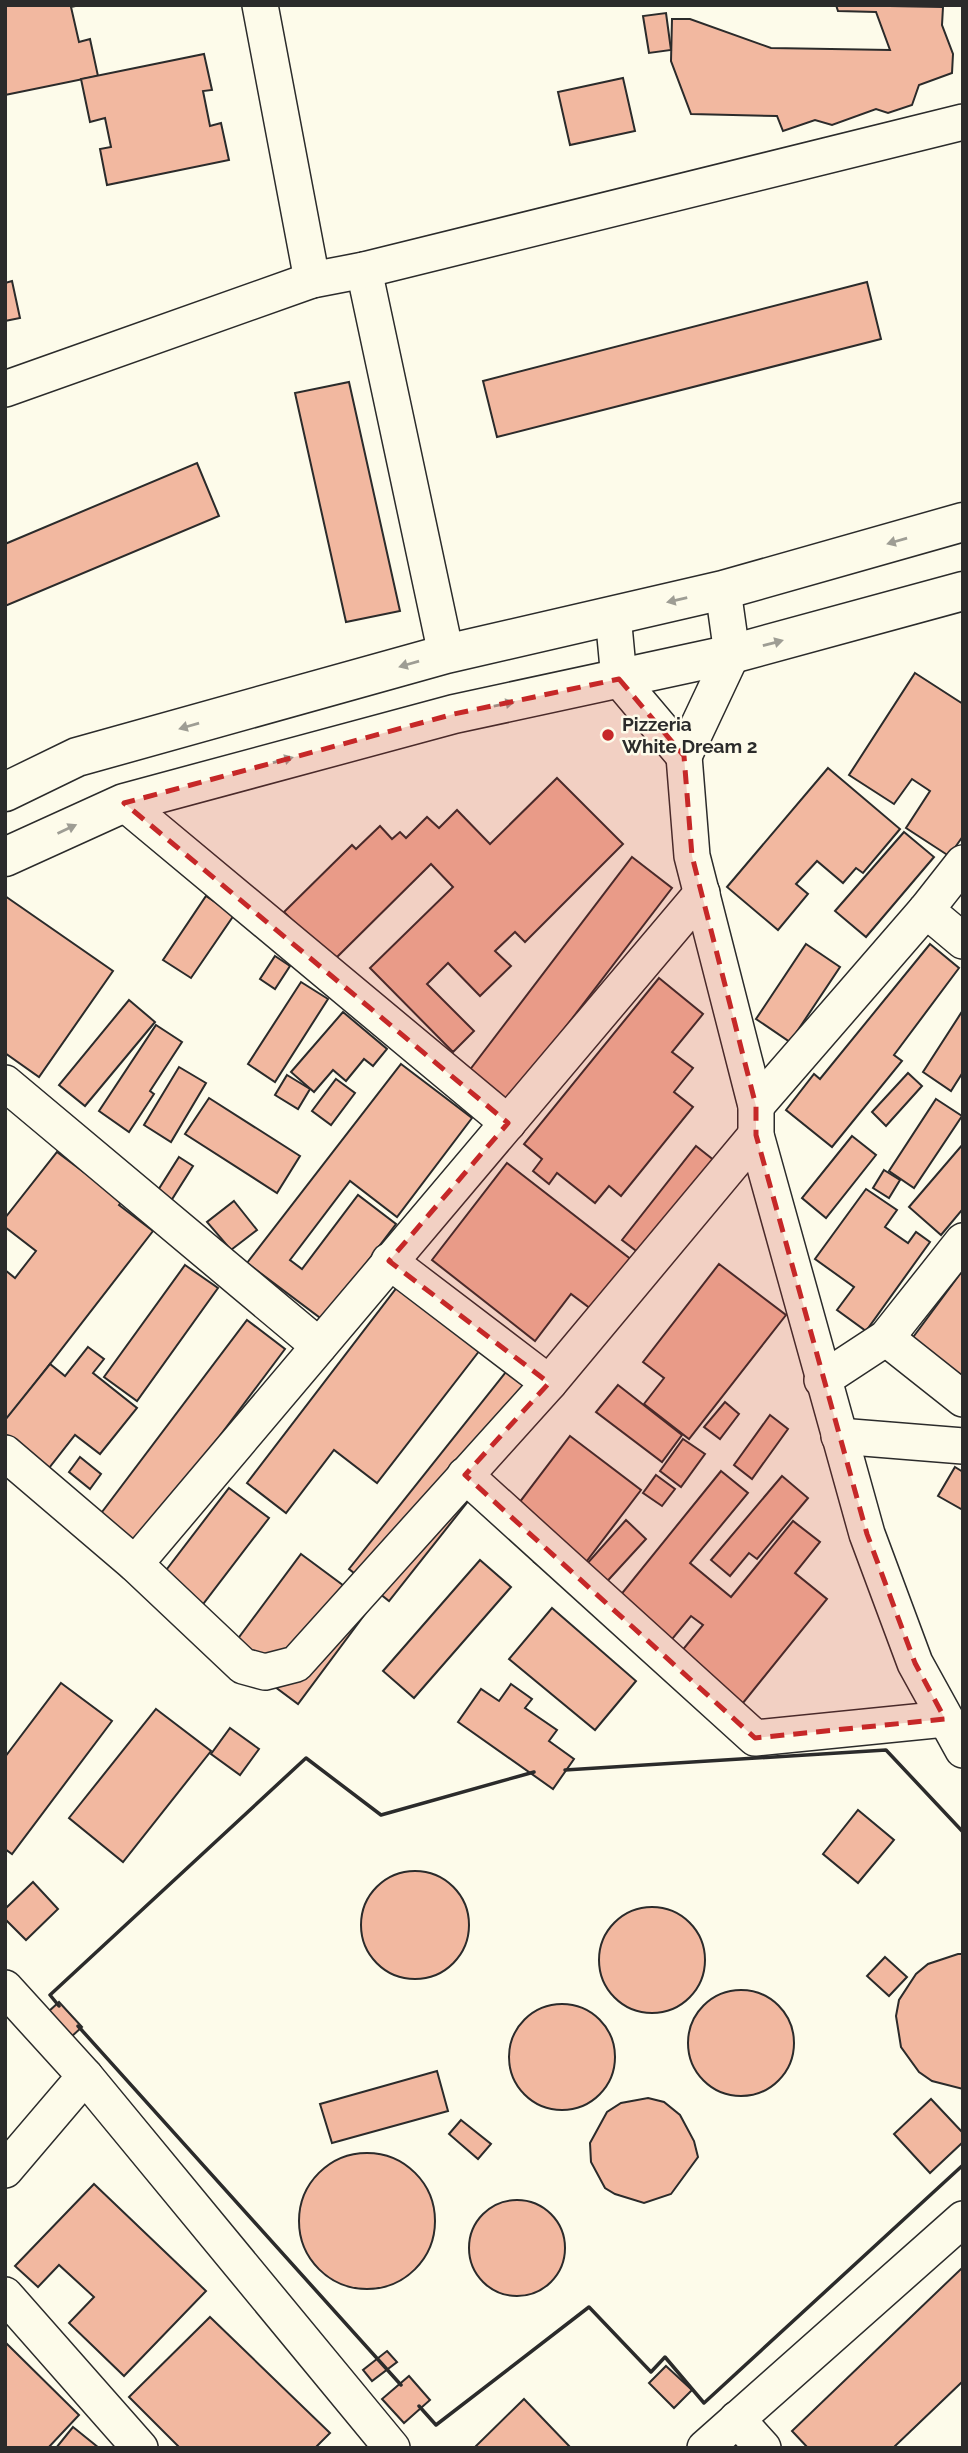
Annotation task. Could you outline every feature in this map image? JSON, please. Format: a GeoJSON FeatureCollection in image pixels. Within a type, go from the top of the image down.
{"type":"FeatureCollection","features":[{"type":"Feature","properties":{"kind":"main road"},"geometry":{"type":"LineString","coordinates":[[5,792],[77,757],[446,654],[723,590],[963,522]]}},
{"type":"Feature","properties":{"kind":"main road"},"geometry":{"type":"LineString","coordinates":[[5,858],[124,803],[454,714],[732,654],[963,591]]}},
{"type":"Feature","properties":{"kind":"street"},"geometry":{"type":"LineString","coordinates":[[260,5],[312,280]]}},
{"type":"Feature","properties":{"kind":"street"},"geometry":{"type":"LineString","coordinates":[[5,389],[312,280],[365,270],[963,122]]}},
{"type":"Feature","properties":{"kind":"street"},"geometry":{"type":"LineString","coordinates":[[365,270],[446,654]]}},
{"type":"Feature","properties":{"kind":"street"},"geometry":{"type":"LineString","coordinates":[[723,590],[732,654],[684,756],[692,856],[822,1380],[867,1534],[915,1663],[963,1750]]}},
{"type":"Feature","properties":{"kind":"street"},"geometry":{"type":"LineString","coordinates":[[613,615],[619,679],[684,756]]}},
{"type":"Feature","properties":{"kind":"street"},"geometry":{"type":"LineString","coordinates":[[124,803],[508,1123]]}},
{"type":"Feature","properties":{"kind":"street"},"geometry":{"type":"LineString","coordinates":[[5,1453],[135,1564],[243,1666],[265,1672],[296,1664],[549,1383],[963,863]]}},
{"type":"Feature","properties":{"kind":"street"},"geometry":{"type":"LineString","coordinates":[[135,1564],[702,892]]}},
{"type":"Feature","properties":{"kind":"street"},"geometry":{"type":"LineString","coordinates":[[926,910],[963,941]]}},
{"type":"Feature","properties":{"kind":"street"},"geometry":{"type":"LineString","coordinates":[[5,1083],[318,1346]]}},
{"type":"Feature","properties":{"kind":"street"},"geometry":{"type":"LineString","coordinates":[[822,1380],[886,1338],[963,1241]]}},
{"type":"Feature","properties":{"kind":"street"},"geometry":{"type":"LineString","coordinates":[[389,1261],[549,1383]]}},
{"type":"Feature","properties":{"kind":"street"},"geometry":{"type":"LineString","coordinates":[[886,1338],[963,1398]]}},
{"type":"Feature","properties":{"kind":"street"},"geometry":{"type":"LineString","coordinates":[[839,1436],[963,1446]]}},
{"type":"Feature","properties":{"kind":"street"},"geometry":{"type":"LineString","coordinates":[[465,1475],[755,1738],[945,1719]]}},
{"type":"Feature","properties":{"kind":"street"},"geometry":{"type":"LineString","coordinates":[[5,1988],[85,2076],[393,2448]]}},
{"type":"Feature","properties":{"kind":"street"},"geometry":{"type":"LineString","coordinates":[[5,2171],[85,2076]]}},
{"type":"Feature","properties":{"kind":"street"},"geometry":{"type":"LineString","coordinates":[[705,2448],[961,2223]]}},
{"type":"Feature","properties":{"kind":"street"},"geometry":{"type":"LineString","coordinates":[[5,2295],[140,2448]]}},
{"type":"Feature","properties":{"kind":"street"},"geometry":{"type":"LineString","coordinates":[[737,2419],[763,2448]]}},
{"type":"Feature","properties":{"kind":"highlighted area"},"geometry":{"type":"Polygon","coordinates":[[[619,679],[684,756],[692,856],[756,1106],[756,1135],[867,1534],[915,1663],[945,1719],[755,1738],[465,1475],[549,1383],[389,1261],[508,1123],[124,803],[454,714],[619,679]]]}},
{"type":"Feature","properties":{"kind":"building"},"geometry":{"type":"Polygon","coordinates":[[[5,5],[80,5],[71,7],[79,42],[90,39],[98,76],[5,95],[5,5]]]}},
{"type":"Feature","properties":{"kind":"building"},"geometry":{"type":"Polygon","coordinates":[[[836,5],[943,7],[942,25],[953,54],[952,73],[919,85],[912,105],[888,113],[876,109],[832,125],[815,120],[783,131],[777,116],[691,114],[671,61],[672,19],[690,19],[771,48],[890,50],[876,12],[838,11],[836,5]]]}},
{"type":"Feature","properties":{"kind":"building"},"geometry":{"type":"Polygon","coordinates":[[[666,13],[671,50],[649,53],[643,16],[666,13]]]}},
{"type":"Feature","properties":{"kind":"building"},"geometry":{"type":"Polygon","coordinates":[[[204,54],[212,90],[203,91],[210,126],[221,123],[229,160],[107,185],[100,149],[111,147],[105,118],[90,122],[81,79],[204,54]]]}},
{"type":"Feature","properties":{"kind":"building"},"geometry":{"type":"Polygon","coordinates":[[[623,78],[635,131],[570,145],[558,92],[623,78]]]}},
{"type":"Feature","properties":{"kind":"building"},"geometry":{"type":"Polygon","coordinates":[[[12,281],[20,318],[5,321],[5,283],[12,281]]]}},
{"type":"Feature","properties":{"kind":"building"},"geometry":{"type":"Polygon","coordinates":[[[867,282],[881,339],[497,437],[483,381],[867,282]]]}},
{"type":"Feature","properties":{"kind":"building"},"geometry":{"type":"Polygon","coordinates":[[[349,382],[400,611],[346,622],[295,393],[349,382]]]}},
{"type":"Feature","properties":{"kind":"building"},"geometry":{"type":"Polygon","coordinates":[[[197,463],[219,516],[5,606],[5,544],[197,463]]]}},
{"type":"Feature","properties":{"kind":"building"},"geometry":{"type":"Polygon","coordinates":[[[915,673],[963,704],[963,836],[949,856],[906,828],[930,791],[912,779],[894,804],[849,775],[915,673]]]}},
{"type":"Feature","properties":{"kind":"building"},"geometry":{"type":"Polygon","coordinates":[[[828,768],[900,829],[863,873],[856,868],[843,883],[817,861],[796,884],[808,894],[778,930],[727,887],[828,768]]]}},
{"type":"Feature","properties":{"kind":"building"},"geometry":{"type":"Polygon","coordinates":[[[557,778],[623,844],[525,942],[515,932],[495,951],[511,966],[480,996],[448,963],[427,984],[474,1031],[453,1052],[370,968],[453,887],[431,864],[333,961],[284,912],[352,845],[356,849],[380,826],[392,839],[400,832],[406,838],[427,817],[439,828],[457,810],[490,844],[557,778]]]}},
{"type":"Feature","properties":{"kind":"building"},"geometry":{"type":"Polygon","coordinates":[[[904,832],[934,857],[866,937],[835,911],[904,832]]]}},
{"type":"Feature","properties":{"kind":"building"},"geometry":{"type":"Polygon","coordinates":[[[632,857],[672,888],[509,1101],[469,1071],[632,857]]]}},
{"type":"Feature","properties":{"kind":"building"},"geometry":{"type":"Polygon","coordinates":[[[5,896],[113,971],[39,1077],[5,1053],[5,896]]]}},
{"type":"Feature","properties":{"kind":"building"},"geometry":{"type":"Polygon","coordinates":[[[206,896],[234,915],[191,978],[163,960],[206,896]]]}},
{"type":"Feature","properties":{"kind":"building"},"geometry":{"type":"Polygon","coordinates":[[[806,944],[840,967],[790,1042],[756,1019],[806,944]]]}},
{"type":"Feature","properties":{"kind":"building"},"geometry":{"type":"Polygon","coordinates":[[[930,944],[959,968],[894,1055],[902,1061],[832,1147],[786,1110],[814,1074],[820,1079],[930,944]]]}},
{"type":"Feature","properties":{"kind":"building"},"geometry":{"type":"Polygon","coordinates":[[[275,956],[290,966],[275,989],[260,979],[275,956]]]}},
{"type":"Feature","properties":{"kind":"building"},"geometry":{"type":"Polygon","coordinates":[[[659,978],[703,1014],[672,1052],[693,1068],[674,1092],[693,1107],[621,1196],[609,1186],[595,1203],[557,1173],[549,1184],[533,1171],[542,1159],[524,1144],[659,978]]]}},
{"type":"Feature","properties":{"kind":"building"},"geometry":{"type":"Polygon","coordinates":[[[301,982],[328,999],[275,1082],[248,1064],[301,982]]]}},
{"type":"Feature","properties":{"kind":"building"},"geometry":{"type":"Polygon","coordinates":[[[129,1000],[155,1022],[85,1106],[59,1085],[129,1000]]]}},
{"type":"Feature","properties":{"kind":"building"},"geometry":{"type":"Polygon","coordinates":[[[963,1010],[963,1072],[951,1091],[923,1072],[963,1010]]]}},
{"type":"Feature","properties":{"kind":"building"},"geometry":{"type":"Polygon","coordinates":[[[343,1012],[387,1049],[373,1066],[364,1059],[346,1081],[333,1070],[314,1092],[291,1072],[343,1012]]]}},
{"type":"Feature","properties":{"kind":"building"},"geometry":{"type":"Polygon","coordinates":[[[156,1025],[182,1042],[150,1091],[154,1094],[129,1132],[99,1111],[156,1025]]]}},
{"type":"Feature","properties":{"kind":"building"},"geometry":{"type":"Polygon","coordinates":[[[401,1064],[472,1118],[397,1217],[350,1181],[290,1260],[302,1269],[358,1195],[396,1224],[323,1320],[247,1263],[401,1064]]]}},
{"type":"Feature","properties":{"kind":"building"},"geometry":{"type":"Polygon","coordinates":[[[179,1067],[206,1083],[171,1142],[144,1125],[179,1067]]]}},
{"type":"Feature","properties":{"kind":"building"},"geometry":{"type":"Polygon","coordinates":[[[908,1073],[922,1086],[886,1126],[872,1112],[908,1073]]]}},
{"type":"Feature","properties":{"kind":"building"},"geometry":{"type":"Polygon","coordinates":[[[287,1075],[310,1089],[298,1109],[275,1095],[287,1075]]]}},
{"type":"Feature","properties":{"kind":"building"},"geometry":{"type":"Polygon","coordinates":[[[336,1079],[355,1093],[331,1125],[312,1111],[336,1079]]]}},
{"type":"Feature","properties":{"kind":"building"},"geometry":{"type":"Polygon","coordinates":[[[209,1098],[300,1156],[277,1193],[185,1134],[209,1098]]]}},
{"type":"Feature","properties":{"kind":"building"},"geometry":{"type":"Polygon","coordinates":[[[936,1099],[962,1116],[914,1188],[889,1171],[936,1099]]]}},
{"type":"Feature","properties":{"kind":"building"},"geometry":{"type":"Polygon","coordinates":[[[852,1136],[876,1155],[826,1218],[802,1198],[852,1136]]]}},
{"type":"Feature","properties":{"kind":"building"},"geometry":{"type":"Polygon","coordinates":[[[963,1144],[962,1210],[941,1235],[909,1207],[963,1144]]]}},
{"type":"Feature","properties":{"kind":"building"},"geometry":{"type":"Polygon","coordinates":[[[696,1146],[725,1169],[652,1263],[622,1240],[696,1146]]]}},
{"type":"Feature","properties":{"kind":"building"},"geometry":{"type":"Polygon","coordinates":[[[57,1152],[122,1201],[119,1205],[153,1231],[5,1422],[5,1270],[15,1278],[36,1251],[5,1227],[5,1218],[57,1152]]]}},
{"type":"Feature","properties":{"kind":"building"},"geometry":{"type":"Polygon","coordinates":[[[179,1157],[193,1166],[169,1204],[155,1195],[179,1157]]]}},
{"type":"Feature","properties":{"kind":"building"},"geometry":{"type":"Polygon","coordinates":[[[507,1163],[646,1271],[607,1321],[571,1294],[535,1341],[432,1260],[507,1163]]]}},
{"type":"Feature","properties":{"kind":"building"},"geometry":{"type":"Polygon","coordinates":[[[884,1170],[900,1180],[889,1198],[873,1188],[884,1170]]]}},
{"type":"Feature","properties":{"kind":"building"},"geometry":{"type":"Polygon","coordinates":[[[866,1189],[897,1210],[885,1227],[908,1243],[916,1232],[930,1242],[866,1331],[837,1310],[854,1287],[815,1259],[866,1189]]]}},
{"type":"Feature","properties":{"kind":"building"},"geometry":{"type":"Polygon","coordinates":[[[234,1201],[257,1230],[231,1250],[207,1222],[234,1201]]]}},
{"type":"Feature","properties":{"kind":"building"},"geometry":{"type":"Polygon","coordinates":[[[719,1264],[786,1315],[689,1439],[644,1404],[664,1378],[643,1362],[719,1264]]]}},
{"type":"Feature","properties":{"kind":"building"},"geometry":{"type":"Polygon","coordinates":[[[185,1265],[218,1288],[137,1401],[104,1377],[185,1265]]]}},
{"type":"Feature","properties":{"kind":"building"},"geometry":{"type":"Polygon","coordinates":[[[963,1270],[963,1379],[911,1340],[963,1270]]]}},
{"type":"Feature","properties":{"kind":"building"},"geometry":{"type":"Polygon","coordinates":[[[398,1286],[480,1350],[377,1483],[334,1450],[286,1513],[247,1483],[398,1286]]]}},
{"type":"Feature","properties":{"kind":"building"},"geometry":{"type":"Polygon","coordinates":[[[247,1320],[285,1349],[138,1545],[99,1516],[247,1320]]]}},
{"type":"Feature","properties":{"kind":"building"},"geometry":{"type":"Polygon","coordinates":[[[88,1347],[104,1359],[93,1373],[137,1408],[100,1454],[75,1435],[49,1468],[5,1434],[5,1420],[50,1364],[65,1376],[88,1347]]]}},
{"type":"Feature","properties":{"kind":"building"},"geometry":{"type":"Polygon","coordinates":[[[506,1372],[546,1403],[389,1601],[349,1569],[506,1372]]]}},
{"type":"Feature","properties":{"kind":"building"},"geometry":{"type":"Polygon","coordinates":[[[618,1385],[682,1435],[662,1462],[596,1412],[618,1385]]]}},
{"type":"Feature","properties":{"kind":"building"},"geometry":{"type":"Polygon","coordinates":[[[725,1402],[739,1414],[720,1439],[704,1427],[725,1402]]]}},
{"type":"Feature","properties":{"kind":"building"},"geometry":{"type":"Polygon","coordinates":[[[770,1415],[788,1429],[752,1479],[734,1465],[770,1415]]]}},
{"type":"Feature","properties":{"kind":"building"},"geometry":{"type":"Polygon","coordinates":[[[570,1436],[641,1490],[567,1587],[534,1562],[538,1556],[500,1528],[570,1436]]]}},
{"type":"Feature","properties":{"kind":"building"},"geometry":{"type":"Polygon","coordinates":[[[683,1439],[705,1454],[681,1487],[660,1471],[683,1439]]]}},
{"type":"Feature","properties":{"kind":"building"},"geometry":{"type":"Polygon","coordinates":[[[80,1457],[101,1474],[90,1489],[69,1472],[80,1457]]]}},
{"type":"Feature","properties":{"kind":"building"},"geometry":{"type":"Polygon","coordinates":[[[955,1467],[963,1472],[963,1510],[938,1496],[955,1467]]]}},
{"type":"Feature","properties":{"kind":"building"},"geometry":{"type":"Polygon","coordinates":[[[721,1471],[748,1493],[690,1563],[731,1597],[793,1521],[820,1542],[795,1573],[827,1599],[730,1719],[667,1669],[703,1625],[691,1616],[659,1655],[602,1618],[721,1471]]]}},
{"type":"Feature","properties":{"kind":"building"},"geometry":{"type":"Polygon","coordinates":[[[656,1475],[675,1489],[662,1506],[643,1493],[656,1475]]]}},
{"type":"Feature","properties":{"kind":"building"},"geometry":{"type":"Polygon","coordinates":[[[782,1476],[808,1498],[757,1559],[749,1553],[730,1576],[711,1560],[782,1476]]]}},
{"type":"Feature","properties":{"kind":"building"},"geometry":{"type":"Polygon","coordinates":[[[229,1488],[269,1518],[197,1612],[157,1582],[229,1488]]]}},
{"type":"Feature","properties":{"kind":"building"},"geometry":{"type":"Polygon","coordinates":[[[626,1520],[646,1539],[589,1601],[569,1584],[626,1520]]]}},
{"type":"Feature","properties":{"kind":"building"},"geometry":{"type":"Polygon","coordinates":[[[301,1554],[371,1606],[298,1704],[228,1652],[301,1554]]]}},
{"type":"Feature","properties":{"kind":"building"},"geometry":{"type":"Polygon","coordinates":[[[480,1560],[511,1587],[414,1698],[383,1671],[480,1560]]]}},
{"type":"Feature","properties":{"kind":"building"},"geometry":{"type":"Polygon","coordinates":[[[552,1608],[636,1681],[595,1730],[509,1659],[552,1608]]]}},
{"type":"Feature","properties":{"kind":"building"},"geometry":{"type":"Polygon","coordinates":[[[61,1683],[112,1721],[12,1854],[5,1849],[5,1757],[61,1683]]]}},
{"type":"Feature","properties":{"kind":"building"},"geometry":{"type":"Polygon","coordinates":[[[511,1684],[532,1699],[525,1708],[557,1730],[549,1741],[574,1759],[553,1789],[458,1722],[481,1689],[499,1701],[511,1684]]]}},
{"type":"Feature","properties":{"kind":"building"},"geometry":{"type":"Polygon","coordinates":[[[156,1709],[211,1751],[123,1862],[69,1818],[156,1709]]]}},
{"type":"Feature","properties":{"kind":"building"},"geometry":{"type":"Polygon","coordinates":[[[230,1728],[259,1749],[240,1775],[211,1754],[230,1728]]]}},
{"type":"Feature","properties":{"kind":"building"},"geometry":{"type":"Polygon","coordinates":[[[858,1810],[894,1840],[858,1883],[823,1854],[858,1810]]]}},
{"type":"Feature","properties":{"kind":"building"},"geometry":{"type":"Polygon","coordinates":[[[415,1871],[445,1880],[453,1887],[460,1895],[469,1925],[460,1955],[453,1963],[445,1970],[415,1979],[385,1970],[377,1963],[370,1955],[361,1925],[370,1895],[377,1887],[385,1880],[415,1871]]]}},
{"type":"Feature","properties":{"kind":"building"},"geometry":{"type":"Polygon","coordinates":[[[33,1882],[58,1909],[26,1940],[5,1919],[5,1909],[33,1882]]]}},
{"type":"Feature","properties":{"kind":"building"},"geometry":{"type":"Polygon","coordinates":[[[652,1907],[672,1911],[690,1922],[701,1940],[705,1960],[701,1980],[690,1998],[672,2009],[652,2013],[632,2009],[614,1998],[603,1980],[599,1960],[603,1940],[614,1922],[632,1911],[652,1907]]]}},
{"type":"Feature","properties":{"kind":"building"},"geometry":{"type":"Polygon","coordinates":[[[963,1954],[963,2089],[932,2081],[919,2072],[901,2047],[896,2016],[899,2000],[916,1974],[928,1964],[963,1954]]]}},
{"type":"Feature","properties":{"kind":"building"},"geometry":{"type":"Polygon","coordinates":[[[885,1957],[907,1977],[889,1996],[867,1976],[885,1957]]]}},
{"type":"Feature","properties":{"kind":"building"},"geometry":{"type":"Polygon","coordinates":[[[741,1990],[761,1994],[779,2005],[790,2023],[794,2043],[790,2063],[779,2081],[761,2092],[741,2096],[721,2092],[703,2081],[692,2063],[688,2043],[692,2023],[703,2005],[721,1994],[741,1990]]]}},
{"type":"Feature","properties":{"kind":"building"},"geometry":{"type":"Polygon","coordinates":[[[59,2002],[82,2027],[60,2047],[37,2022],[59,2002]]]}},
{"type":"Feature","properties":{"kind":"building"},"geometry":{"type":"Polygon","coordinates":[[[562,2004],[582,2008],[600,2019],[611,2037],[615,2057],[611,2077],[600,2095],[582,2106],[562,2110],[542,2106],[524,2095],[513,2077],[509,2057],[513,2037],[524,2019],[542,2008],[562,2004]]]}},
{"type":"Feature","properties":{"kind":"building"},"geometry":{"type":"Polygon","coordinates":[[[437,2071],[448,2111],[332,2143],[320,2104],[437,2071]]]}},
{"type":"Feature","properties":{"kind":"building"},"geometry":{"type":"Polygon","coordinates":[[[648,2098],[664,2102],[680,2115],[694,2141],[698,2157],[671,2194],[644,2203],[605,2188],[591,2162],[590,2143],[607,2112],[621,2103],[648,2098]]]}},
{"type":"Feature","properties":{"kind":"building"},"geometry":{"type":"Polygon","coordinates":[[[931,2099],[963,2133],[963,2142],[930,2173],[894,2134],[931,2099]]]}},
{"type":"Feature","properties":{"kind":"building"},"geometry":{"type":"Polygon","coordinates":[[[461,2120],[491,2144],[478,2159],[449,2134],[461,2120]]]}},
{"type":"Feature","properties":{"kind":"building"},"geometry":{"type":"Polygon","coordinates":[[[367,2153],[393,2159],[415,2173],[429,2195],[435,2221],[429,2247],[415,2269],[393,2283],[367,2289],[341,2283],[319,2269],[305,2247],[299,2221],[305,2195],[319,2173],[341,2159],[367,2153]]]}},
{"type":"Feature","properties":{"kind":"building"},"geometry":{"type":"Polygon","coordinates":[[[94,2184],[206,2291],[124,2376],[69,2323],[94,2297],[59,2265],[38,2287],[15,2266],[94,2184]]]}},
{"type":"Feature","properties":{"kind":"building"},"geometry":{"type":"Polygon","coordinates":[[[517,2200],[536,2203],[551,2214],[562,2229],[565,2248],[562,2267],[551,2282],[536,2293],[517,2296],[498,2293],[483,2282],[472,2267],[469,2248],[472,2229],[483,2214],[498,2203],[517,2200]]]}},
{"type":"Feature","properties":{"kind":"building"},"geometry":{"type":"Polygon","coordinates":[[[962,2268],[963,2381],[893,2448],[808,2448],[792,2431],[962,2268]]]}},
{"type":"Feature","properties":{"kind":"building"},"geometry":{"type":"Polygon","coordinates":[[[210,2317],[330,2433],[315,2448],[180,2448],[129,2397],[210,2317]]]}},
{"type":"Feature","properties":{"kind":"building"},"geometry":{"type":"Polygon","coordinates":[[[5,2342],[79,2415],[48,2448],[5,2448],[5,2342]]]}},
{"type":"Feature","properties":{"kind":"building"},"geometry":{"type":"Polygon","coordinates":[[[387,2351],[397,2362],[372,2381],[363,2370],[387,2351]]]}},
{"type":"Feature","properties":{"kind":"building"},"geometry":{"type":"Polygon","coordinates":[[[666,2366],[692,2390],[674,2408],[649,2383],[666,2366]]]}},
{"type":"Feature","properties":{"kind":"building"},"geometry":{"type":"Polygon","coordinates":[[[409,2376],[430,2400],[404,2423],[382,2399],[409,2376]]]}},
{"type":"Feature","properties":{"kind":"building"},"geometry":{"type":"Polygon","coordinates":[[[524,2399],[571,2448],[474,2448],[524,2399]]]}},
{"type":"Feature","properties":{"kind":"building"},"geometry":{"type":"Polygon","coordinates":[[[73,2427],[99,2448],[56,2448],[73,2427]]]}},
{"type":"Feature","properties":{"kind":"wall"},"geometry":{"type":"LineString","coordinates":[[565,1770],[886,1750],[963,1832]]}},
{"type":"Feature","properties":{"kind":"wall"},"geometry":{"type":"LineString","coordinates":[[59,2006],[50,1995],[306,1758],[381,1815],[534,1772]]}},
{"type":"Feature","properties":{"kind":"wall"},"geometry":{"type":"LineString","coordinates":[[78,2026],[401,2385]]}},
{"type":"Feature","properties":{"kind":"wall"},"geometry":{"type":"LineString","coordinates":[[419,2406],[436,2425],[589,2307],[651,2372],[665,2357],[704,2403],[963,2165]]}},
{"type":"Feature","properties":{"kind":"place","name":"Pizzeria White Dream 2"},"geometry":{"type":"Point","coordinates":[608,735]}}]}
